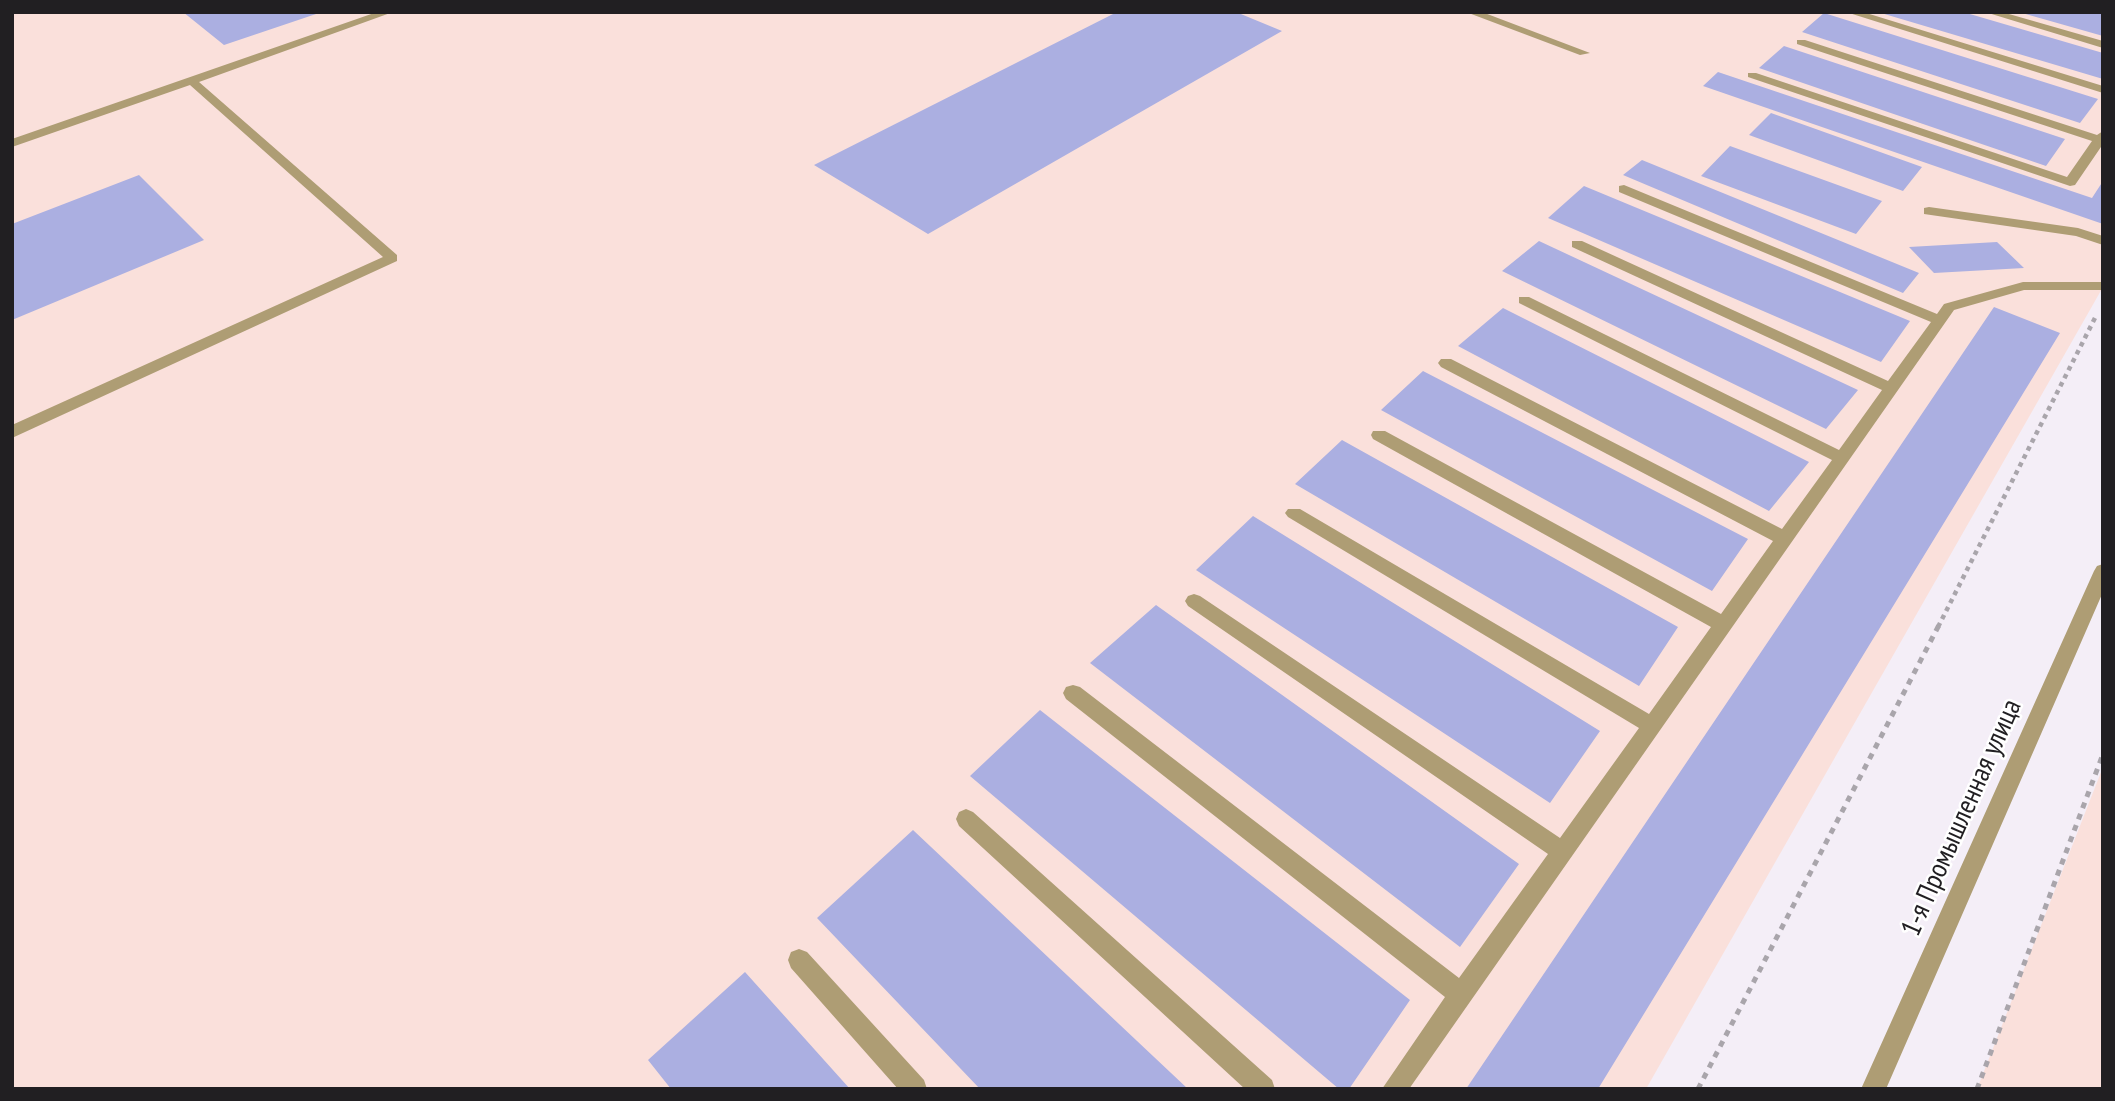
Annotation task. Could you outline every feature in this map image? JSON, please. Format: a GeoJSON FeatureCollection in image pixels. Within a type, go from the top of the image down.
{"type":"FeatureCollection","features":[{"type":"Feature","properties":{"kind":"street"},"geometry":{"type":"LineString","coordinates":[[12,143],[388,12]]}},
{"type":"Feature","properties":{"kind":"street"},"geometry":{"type":"LineString","coordinates":[[1471,12],[1584,53]]}},
{"type":"Feature","properties":{"kind":"street"},"geometry":{"type":"LineString","coordinates":[[1851,12],[2103,90]]}},
{"type":"Feature","properties":{"kind":"street"},"geometry":{"type":"LineString","coordinates":[[1990,12],[2103,45]]}},
{"type":"Feature","properties":{"kind":"street"},"geometry":{"type":"LineString","coordinates":[[1752,75],[2070,182],[2101,137],[1801,42]]}},
{"type":"Feature","properties":{"kind":"street"},"geometry":{"type":"LineString","coordinates":[[12,432],[392,258],[192,81]]}},
{"type":"Feature","properties":{"kind":"street"},"geometry":{"type":"LineString","coordinates":[[1624,189],[1941,321]]}},
{"type":"Feature","properties":{"kind":"street"},"geometry":{"type":"LineString","coordinates":[[1928,211],[2078,232],[2103,241]]}},
{"type":"Feature","properties":{"kind":"street"},"geometry":{"type":"LineString","coordinates":[[1577,244],[1892,389]]}},
{"type":"Feature","properties":{"kind":"street"},"geometry":{"type":"LineString","coordinates":[[1394,1089],[1949,307],[2024,286],[2103,286]]}},
{"type":"Feature","properties":{"kind":"street"},"geometry":{"type":"LineString","coordinates":[[1524,300],[1842,458]]}},
{"type":"Feature","properties":{"kind":"street"},"geometry":{"type":"LineString","coordinates":[[1446,363],[1785,539]]}},
{"type":"Feature","properties":{"kind":"street"},"geometry":{"type":"LineString","coordinates":[[1379,435],[1724,625]]}},
{"type":"Feature","properties":{"kind":"street"},"geometry":{"type":"LineString","coordinates":[[1294,513],[1652,726]]}},
{"type":"Feature","properties":{"kind":"street","name":"1-я Промышленная улица"},"geometry":{"type":"LineString","coordinates":[[1873,1089],[2103,571]]}},
{"type":"Feature","properties":{"kind":"street"},"geometry":{"type":"LineString","coordinates":[[1194,601],[1562,851]]}},
{"type":"Feature","properties":{"kind":"street"},"geometry":{"type":"LineString","coordinates":[[1073,693],[1460,995]]}},
{"type":"Feature","properties":{"kind":"street"},"geometry":{"type":"LineString","coordinates":[[966,818],[1263,1089]]}},
{"type":"Feature","properties":{"kind":"street"},"geometry":{"type":"LineString","coordinates":[[799,960],[915,1089]]}},
{"type":"Feature","properties":{"kind":"path"},"geometry":{"type":"LineString","coordinates":[[1698,1089],[2043,425],[2097,315]]}},
{"type":"Feature","properties":{"kind":"path"},"geometry":{"type":"LineString","coordinates":[[1977,1089],[2103,754]]}},
{"type":"Feature","properties":{"kind":"shaded area"},"geometry":{"type":"Polygon","coordinates":[[[12,12],[2103,12],[2103,287],[1646,1089],[12,1089],[12,12]]]}},
{"type":"Feature","properties":{"kind":"shaded area"},"geometry":{"type":"Polygon","coordinates":[[[2103,767],[2103,1089],[1977,1089],[1981,1079],[2103,767]]]}},
{"type":"Feature","properties":{"kind":"building"},"geometry":{"type":"Polygon","coordinates":[[[183,12],[319,12],[319,13],[224,45],[183,12]]]}},
{"type":"Feature","properties":{"kind":"building"},"geometry":{"type":"Polygon","coordinates":[[[1117,12],[1236,12],[1282,31],[928,234],[814,165],[1117,12]]]}},
{"type":"Feature","properties":{"kind":"building"},"geometry":{"type":"Polygon","coordinates":[[[1963,12],[2103,53],[2103,79],[1881,13],[1963,12]]]}},
{"type":"Feature","properties":{"kind":"building"},"geometry":{"type":"Polygon","coordinates":[[[1824,13],[2098,99],[2080,123],[1802,32],[1824,13]]]}},
{"type":"Feature","properties":{"kind":"building"},"geometry":{"type":"Polygon","coordinates":[[[2022,13],[2103,14],[2103,36],[2022,13]]]}},
{"type":"Feature","properties":{"kind":"building"},"geometry":{"type":"Polygon","coordinates":[[[1784,46],[2065,139],[2046,166],[1759,68],[1784,46]]]}},
{"type":"Feature","properties":{"kind":"building"},"geometry":{"type":"Polygon","coordinates":[[[1718,72],[2092,198],[2103,181],[2103,224],[1703,86],[1718,72]]]}},
{"type":"Feature","properties":{"kind":"building"},"geometry":{"type":"Polygon","coordinates":[[[1771,113],[1922,167],[1903,191],[1749,135],[1771,113]]]}},
{"type":"Feature","properties":{"kind":"building"},"geometry":{"type":"Polygon","coordinates":[[[1730,146],[1882,201],[1856,234],[1701,176],[1730,146]]]}},
{"type":"Feature","properties":{"kind":"building"},"geometry":{"type":"Polygon","coordinates":[[[1642,160],[1919,273],[1903,293],[1623,175],[1642,160]]]}},
{"type":"Feature","properties":{"kind":"building"},"geometry":{"type":"Polygon","coordinates":[[[139,175],[204,240],[12,320],[12,224],[139,175]]]}},
{"type":"Feature","properties":{"kind":"building"},"geometry":{"type":"Polygon","coordinates":[[[1584,186],[1910,321],[1881,362],[1548,218],[1584,186]]]}},
{"type":"Feature","properties":{"kind":"building"},"geometry":{"type":"Polygon","coordinates":[[[1539,241],[1858,390],[1826,429],[1502,271],[1539,241]]]}},
{"type":"Feature","properties":{"kind":"building"},"geometry":{"type":"Polygon","coordinates":[[[1997,242],[2024,268],[1934,273],[1909,247],[1997,242]]]}},
{"type":"Feature","properties":{"kind":"building"},"geometry":{"type":"Polygon","coordinates":[[[1994,307],[2060,333],[1598,1089],[1466,1089],[1994,307]]]}},
{"type":"Feature","properties":{"kind":"building"},"geometry":{"type":"Polygon","coordinates":[[[1503,308],[1809,462],[1769,511],[1458,346],[1503,308]]]}},
{"type":"Feature","properties":{"kind":"building"},"geometry":{"type":"Polygon","coordinates":[[[1423,371],[1748,539],[1712,591],[1381,410],[1423,371]]]}},
{"type":"Feature","properties":{"kind":"building"},"geometry":{"type":"Polygon","coordinates":[[[1342,440],[1678,627],[1639,686],[1295,484],[1342,440]]]}},
{"type":"Feature","properties":{"kind":"building"},"geometry":{"type":"Polygon","coordinates":[[[1253,516],[1600,731],[1550,803],[1196,570],[1253,516]]]}},
{"type":"Feature","properties":{"kind":"building"},"geometry":{"type":"Polygon","coordinates":[[[1156,605],[1519,864],[1460,947],[1090,663],[1156,605]]]}},
{"type":"Feature","properties":{"kind":"building"},"geometry":{"type":"Polygon","coordinates":[[[1040,710],[1410,1000],[1349,1089],[1339,1089],[970,776],[1040,710]]]}},
{"type":"Feature","properties":{"kind":"building"},"geometry":{"type":"Polygon","coordinates":[[[913,830],[1188,1089],[980,1089],[817,918],[913,830]]]}},
{"type":"Feature","properties":{"kind":"building"},"geometry":{"type":"Polygon","coordinates":[[[745,972],[850,1089],[671,1089],[648,1060],[745,972]]]}}]}
